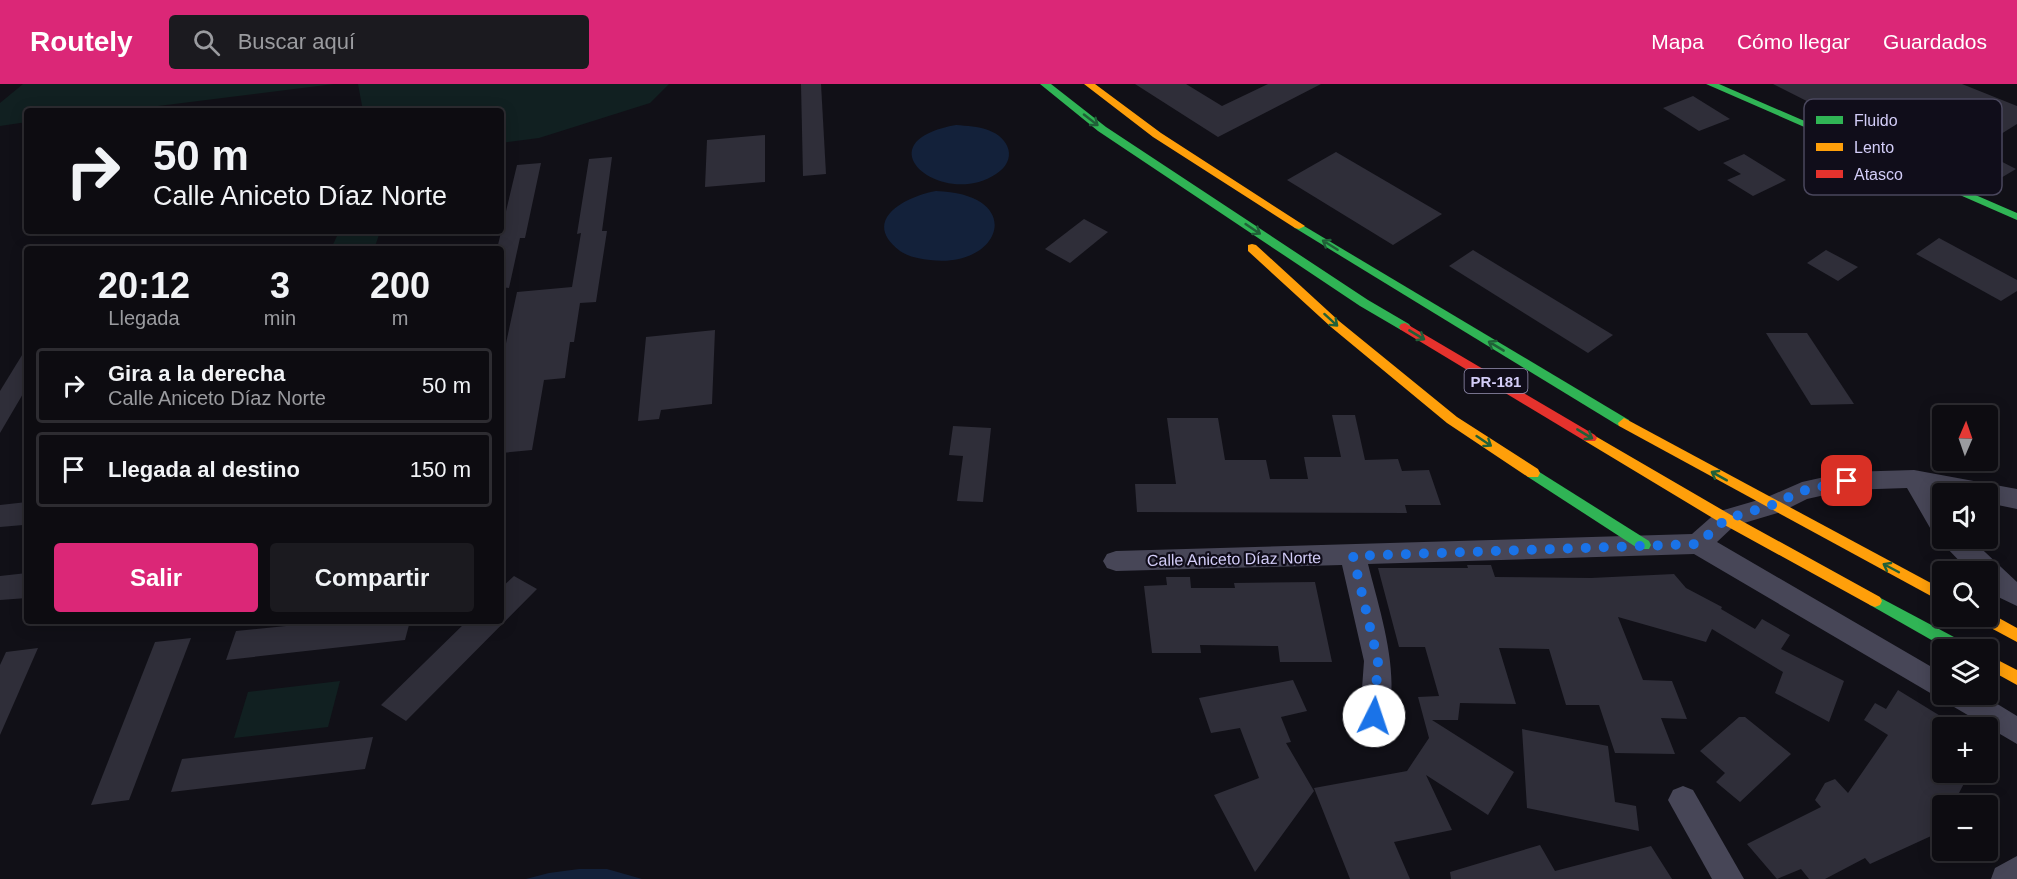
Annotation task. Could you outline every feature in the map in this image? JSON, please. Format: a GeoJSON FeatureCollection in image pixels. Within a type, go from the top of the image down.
{"type":"FeatureCollection","features":[{"type":"Feature","properties":{"kind":"main road","name":"PR-181"},"geometry":{"type":"LineString","coordinates":[[1046,84],[1102,129],[1364,303],[1726,519],[1944,639]]}},
{"type":"Feature","properties":{"kind":"main road","name":"PR-181"},"geometry":{"type":"LineString","coordinates":[[1089,84],[1157,135],[1254,199],[1636,430],[1932,591]]}},
{"type":"Feature","properties":{"kind":"main road"},"geometry":{"type":"LineString","coordinates":[[1711,84],[1804,124]]}},
{"type":"Feature","properties":{"kind":"main road"},"geometry":{"type":"LineString","coordinates":[[1198,193],[1244,241],[1335,324],[1452,420],[1644,545]]}},
{"type":"Feature","properties":{"kind":"main road"},"geometry":{"type":"LineString","coordinates":[[1966,195],[2017,217]]}},
{"type":"Feature","properties":{"kind":"main road"},"geometry":{"type":"LineString","coordinates":[[1998,625],[2017,636]]}},
{"type":"Feature","properties":{"kind":"main road"},"geometry":{"type":"LineString","coordinates":[[1998,668],[2017,678]]}},
{"type":"Feature","properties":{"kind":"street"},"geometry":{"type":"LineString","coordinates":[[1914,479],[1932,509]]}},
{"type":"Feature","properties":{"kind":"street"},"geometry":{"type":"LineString","coordinates":[[1932,681],[1698,544],[1726,519],[1772,505],[1802,491],[1847,481],[1914,479],[2017,499]]}},
{"type":"Feature","properties":{"kind":"street","name":"Calle Aniceto Díaz Norte"},"geometry":{"type":"LineString","coordinates":[[1116,561],[1353,556],[1698,544]]}},
{"type":"Feature","properties":{"kind":"street"},"geometry":{"type":"LineString","coordinates":[[1964,549],[1976,561]]}},
{"type":"Feature","properties":{"kind":"street"},"geometry":{"type":"LineString","coordinates":[[1353,556],[1378,661],[1374,716]]}},
{"type":"Feature","properties":{"kind":"street"},"geometry":{"type":"LineString","coordinates":[[1998,582],[2017,595]]}},
{"type":"Feature","properties":{"kind":"street"},"geometry":{"type":"LineString","coordinates":[[1973,705],[2017,731]]}},
{"type":"Feature","properties":{"kind":"street"},"geometry":{"type":"LineString","coordinates":[[1683,800],[1729,879]]}},
{"type":"Feature","properties":{"kind":"street"},"geometry":{"type":"LineString","coordinates":[[2006,879],[2017,871]]}},
{"type":"Feature","properties":{"kind":"shaded area"},"geometry":{"type":"Polygon","coordinates":[[[23,84],[334,84],[142,108],[24,108],[24,122],[0,126],[0,103],[23,84]]]}},
{"type":"Feature","properties":{"kind":"shaded area"},"geometry":{"type":"Polygon","coordinates":[[[358,84],[669,84],[650,103],[539,138],[504,143],[504,108],[362,108],[358,84]]]}},
{"type":"Feature","properties":{"kind":"shaded area"},"geometry":{"type":"Polygon","coordinates":[[[379,234],[375,246],[332,246],[337,236],[379,234]]]}},
{"type":"Feature","properties":{"kind":"shaded area"},"geometry":{"type":"Polygon","coordinates":[[[340,681],[328,727],[234,738],[248,692],[340,681]]]}},
{"type":"Feature","properties":{"kind":"water"},"geometry":{"type":"Polygon","coordinates":[[[956,125],[984,129],[1002,138],[1009,156],[1003,168],[996,174],[975,183],[953,184],[934,179],[920,169],[912,157],[914,145],[928,133],[956,125]]]}},
{"type":"Feature","properties":{"kind":"water"},"geometry":{"type":"Polygon","coordinates":[[[936,191],[965,195],[984,204],[993,217],[994,230],[988,243],[974,253],[955,260],[930,260],[903,253],[889,240],[884,229],[886,220],[892,211],[912,198],[936,191]]]}},
{"type":"Feature","properties":{"kind":"water"},"geometry":{"type":"Polygon","coordinates":[[[579,869],[607,869],[642,879],[526,879],[579,869]]]}},
{"type":"Feature","properties":{"kind":"building"},"geometry":{"type":"Polygon","coordinates":[[[801,84],[821,84],[826,174],[803,176],[801,84]]]}},
{"type":"Feature","properties":{"kind":"building"},"geometry":{"type":"Polygon","coordinates":[[[1135,84],[1186,84],[1222,106],[1268,84],[1321,84],[1218,137],[1135,84]]]}},
{"type":"Feature","properties":{"kind":"building"},"geometry":{"type":"Polygon","coordinates":[[[1773,84],[1962,84],[2000,99],[1804,99],[1773,84]]]}},
{"type":"Feature","properties":{"kind":"building"},"geometry":{"type":"Polygon","coordinates":[[[1693,96],[1730,119],[1699,131],[1663,108],[1693,96]]]}},
{"type":"Feature","properties":{"kind":"building"},"geometry":{"type":"Polygon","coordinates":[[[2002,100],[2017,106],[2017,124],[2002,133],[2002,100]]]}},
{"type":"Feature","properties":{"kind":"building"},"geometry":{"type":"Polygon","coordinates":[[[765,135],[765,182],[705,187],[707,140],[765,135]]]}},
{"type":"Feature","properties":{"kind":"building"},"geometry":{"type":"Polygon","coordinates":[[[1336,152],[1442,214],[1393,245],[1287,180],[1336,152]]]}},
{"type":"Feature","properties":{"kind":"building"},"geometry":{"type":"Polygon","coordinates":[[[1744,154],[1786,180],[1753,196],[1727,180],[1741,174],[1723,163],[1744,154]]]}},
{"type":"Feature","properties":{"kind":"building"},"geometry":{"type":"Polygon","coordinates":[[[612,157],[602,231],[607,231],[596,302],[580,303],[574,342],[570,342],[565,378],[544,380],[532,450],[504,453],[504,348],[517,292],[572,287],[581,233],[577,234],[589,159],[612,157]]]}},
{"type":"Feature","properties":{"kind":"building"},"geometry":{"type":"Polygon","coordinates":[[[2002,162],[2016,169],[2002,177],[2002,162]]]}},
{"type":"Feature","properties":{"kind":"building"},"geometry":{"type":"Polygon","coordinates":[[[541,163],[525,238],[520,238],[509,288],[504,287],[504,246],[498,246],[501,234],[504,234],[504,220],[517,165],[541,163]]]}},
{"type":"Feature","properties":{"kind":"building"},"geometry":{"type":"Polygon","coordinates":[[[1084,219],[1108,232],[1070,263],[1045,249],[1084,219]]]}},
{"type":"Feature","properties":{"kind":"building"},"geometry":{"type":"Polygon","coordinates":[[[1939,238],[2017,280],[2017,291],[2001,301],[1916,254],[1939,238]]]}},
{"type":"Feature","properties":{"kind":"building"},"geometry":{"type":"Polygon","coordinates":[[[1473,250],[1613,335],[1588,353],[1449,266],[1473,250]]]}},
{"type":"Feature","properties":{"kind":"building"},"geometry":{"type":"Polygon","coordinates":[[[1826,250],[1858,267],[1838,281],[1807,263],[1826,250]]]}},
{"type":"Feature","properties":{"kind":"building"},"geometry":{"type":"Polygon","coordinates":[[[715,330],[712,404],[661,410],[659,419],[638,421],[646,337],[715,330]]]}},
{"type":"Feature","properties":{"kind":"building"},"geometry":{"type":"Polygon","coordinates":[[[1766,333],[1807,333],[1854,404],[1811,405],[1766,333]]]}},
{"type":"Feature","properties":{"kind":"building"},"geometry":{"type":"Polygon","coordinates":[[[24,352],[24,392],[0,433],[0,391],[24,352]]]}},
{"type":"Feature","properties":{"kind":"building"},"geometry":{"type":"Polygon","coordinates":[[[1332,415],[1355,415],[1365,460],[1398,459],[1402,471],[1429,470],[1441,505],[1405,505],[1407,513],[1137,512],[1135,484],[1176,484],[1167,418],[1218,418],[1225,460],[1266,460],[1270,479],[1308,479],[1304,457],[1341,457],[1332,415]]]}},
{"type":"Feature","properties":{"kind":"building"},"geometry":{"type":"Polygon","coordinates":[[[953,426],[991,428],[983,502],[957,501],[963,456],[949,455],[953,426]]]}},
{"type":"Feature","properties":{"kind":"building"},"geometry":{"type":"Polygon","coordinates":[[[24,502],[24,524],[0,527],[0,505],[24,502]]]}},
{"type":"Feature","properties":{"kind":"building"},"geometry":{"type":"Polygon","coordinates":[[[1467,565],[1491,565],[1495,577],[1591,578],[1674,574],[1686,588],[1722,607],[1721,609],[1755,629],[1762,619],[1790,635],[1781,649],[1844,681],[1829,722],[1775,693],[1783,672],[1712,629],[1706,642],[1618,617],[1643,680],[1672,681],[1687,719],[1661,718],[1675,754],[1615,753],[1599,705],[1566,705],[1549,649],[1499,648],[1516,704],[1460,703],[1458,720],[1432,720],[1514,772],[1488,815],[1426,775],[1452,830],[1394,842],[1410,879],[1350,879],[1314,788],[1407,771],[1429,738],[1418,697],[1439,696],[1425,647],[1399,647],[1378,568],[1468,568],[1467,565]]]}},
{"type":"Feature","properties":{"kind":"building"},"geometry":{"type":"Polygon","coordinates":[[[24,573],[24,598],[0,600],[0,576],[24,573]]]}},
{"type":"Feature","properties":{"kind":"building"},"geometry":{"type":"Polygon","coordinates":[[[514,576],[537,589],[504,622],[504,585],[514,576]]]}},
{"type":"Feature","properties":{"kind":"building"},"geometry":{"type":"Polygon","coordinates":[[[1166,577],[1190,577],[1191,588],[1235,588],[1234,583],[1315,582],[1332,662],[1280,662],[1278,646],[1200,645],[1201,653],[1152,653],[1144,586],[1167,585],[1166,577]]]}},
{"type":"Feature","properties":{"kind":"building"},"geometry":{"type":"Polygon","coordinates":[[[305,624],[409,624],[405,640],[226,660],[236,631],[305,624]]]}},
{"type":"Feature","properties":{"kind":"building"},"geometry":{"type":"Polygon","coordinates":[[[464,624],[502,624],[406,721],[381,705],[464,624]]]}},
{"type":"Feature","properties":{"kind":"building"},"geometry":{"type":"Polygon","coordinates":[[[191,638],[129,800],[91,805],[155,642],[191,638]]]}},
{"type":"Feature","properties":{"kind":"building"},"geometry":{"type":"Polygon","coordinates":[[[38,648],[0,735],[0,665],[6,652],[38,648]]]}},
{"type":"Feature","properties":{"kind":"building"},"geometry":{"type":"Polygon","coordinates":[[[1293,680],[1307,711],[1281,717],[1291,742],[1286,743],[1314,791],[1255,872],[1214,795],[1259,778],[1240,728],[1211,733],[1199,698],[1293,680]]]}},
{"type":"Feature","properties":{"kind":"building"},"geometry":{"type":"Polygon","coordinates":[[[1898,690],[1942,717],[1932,717],[1932,783],[1964,783],[1959,793],[1962,795],[1932,795],[1932,836],[1870,864],[1865,858],[1825,879],[1809,879],[1801,869],[1777,879],[1747,844],[1821,807],[1815,800],[1825,783],[1835,779],[1848,793],[1888,735],[1864,720],[1875,703],[1886,709],[1898,690]]]}},
{"type":"Feature","properties":{"kind":"building"},"geometry":{"type":"Polygon","coordinates":[[[1739,717],[1745,717],[1791,754],[1740,802],[1716,782],[1725,773],[1700,751],[1739,717]]]}},
{"type":"Feature","properties":{"kind":"building"},"geometry":{"type":"Polygon","coordinates":[[[1522,729],[1608,746],[1615,802],[1636,806],[1639,831],[1527,808],[1522,729]]]}},
{"type":"Feature","properties":{"kind":"building"},"geometry":{"type":"Polygon","coordinates":[[[373,737],[365,769],[171,792],[182,759],[373,737]]]}},
{"type":"Feature","properties":{"kind":"building"},"geometry":{"type":"Polygon","coordinates":[[[1540,845],[1555,871],[1651,846],[1672,879],[1451,879],[1450,872],[1540,845]]]}},
{"type":"Feature","properties":{"kind":"traffic: fast"},"geometry":{"type":"LineString","coordinates":[[1045,84],[1102,129],[1364,303],[1405,327]]}},
{"type":"Feature","properties":{"kind":"traffic: fast"},"geometry":{"type":"LineString","coordinates":[[1711,84],[1804,124]]}},
{"type":"Feature","properties":{"kind":"traffic: fast"},"geometry":{"type":"LineString","coordinates":[[1966,195],[2017,217]]}},
{"type":"Feature","properties":{"kind":"traffic: fast"},"geometry":{"type":"LineString","coordinates":[[1299,226],[1624,423]]}},
{"type":"Feature","properties":{"kind":"traffic: fast"},"geometry":{"type":"LineString","coordinates":[[1533,473],[1644,545]]}},
{"type":"Feature","properties":{"kind":"traffic: fast"},"geometry":{"type":"LineString","coordinates":[[1875,601],[1944,639]]}},
{"type":"Feature","properties":{"kind":"traffic: slow"},"geometry":{"type":"LineString","coordinates":[[1089,84],[1157,135],[1299,226]]}},
{"type":"Feature","properties":{"kind":"traffic: slow"},"geometry":{"type":"LineString","coordinates":[[1252,248],[1335,324],[1452,420],[1533,473]]}},
{"type":"Feature","properties":{"kind":"traffic: slow"},"geometry":{"type":"LineString","coordinates":[[1624,423],[1932,591]]}},
{"type":"Feature","properties":{"kind":"traffic: slow"},"geometry":{"type":"LineString","coordinates":[[1590,438],[1726,519],[1875,601]]}},
{"type":"Feature","properties":{"kind":"traffic: slow"},"geometry":{"type":"LineString","coordinates":[[1998,625],[2017,636]]}},
{"type":"Feature","properties":{"kind":"traffic: slow"},"geometry":{"type":"LineString","coordinates":[[1998,668],[2017,678]]}},
{"type":"Feature","properties":{"kind":"traffic: jam"},"geometry":{"type":"LineString","coordinates":[[1405,327],[1590,438]]}},
{"type":"Feature","properties":{"kind":"route"},"geometry":{"type":"LineString","coordinates":[[1374,716],[1378,661],[1353,556],[1698,544],[1726,519],[1772,505],[1802,491],[1847,481]]}}]}
